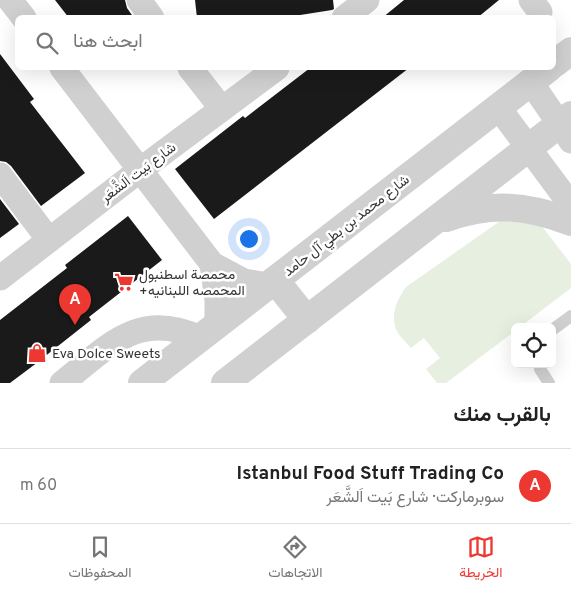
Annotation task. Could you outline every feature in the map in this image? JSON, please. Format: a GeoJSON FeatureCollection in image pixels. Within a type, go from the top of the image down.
{"type":"FeatureCollection","features":[{"type":"Feature","properties":{"kind":"street"},"geometry":{"type":"LineString","coordinates":[[10,0],[22,15]]}},
{"type":"Feature","properties":{"kind":"street"},"geometry":{"type":"LineString","coordinates":[[139,0],[150,15]]}},
{"type":"Feature","properties":{"kind":"street"},"geometry":{"type":"LineString","coordinates":[[348,15],[367,0]]}},
{"type":"Feature","properties":{"kind":"street"},"geometry":{"type":"LineString","coordinates":[[556,62],[571,51]]}},
{"type":"Feature","properties":{"kind":"street"},"geometry":{"type":"LineString","coordinates":[[64,70],[212,264],[244,281],[271,283],[307,320]]}},
{"type":"Feature","properties":{"kind":"street"},"geometry":{"type":"LineString","coordinates":[[192,70],[222,109]]}},
{"type":"Feature","properties":{"kind":"street","name":"شارع بَيت اَلشَّعَر"},"geometry":{"type":"LineString","coordinates":[[0,278],[274,70]]}},
{"type":"Feature","properties":{"kind":"street"},"geometry":{"type":"LineString","coordinates":[[225,383],[528,147],[567,127],[540,74]]}},
{"type":"Feature","properties":{"kind":"street","name":"شارع محمد بن بطي آل حامد"},"geometry":{"type":"LineString","coordinates":[[142,383],[540,74]]}},
{"type":"Feature","properties":{"kind":"street"},"geometry":{"type":"LineString","coordinates":[[498,107],[571,205]]}},
{"type":"Feature","properties":{"kind":"street"},"geometry":{"type":"LineString","coordinates":[[0,175],[49,240]]}},
{"type":"Feature","properties":{"kind":"street"},"geometry":{"type":"LineString","coordinates":[[433,222],[474,209],[496,207],[518,207],[539,211],[571,222]]}},
{"type":"Feature","properties":{"kind":"street"},"geometry":{"type":"LineString","coordinates":[[62,383],[120,338],[135,331],[152,327],[168,327],[185,331],[209,331],[217,300],[212,264]]}},
{"type":"Feature","properties":{"kind":"lane"},"geometry":{"type":"LineString","coordinates":[[556,327],[571,316]]}},
{"type":"Feature","properties":{"kind":"lane"},"geometry":{"type":"LineString","coordinates":[[540,368],[549,383]]}},
{"type":"Feature","properties":{"kind":"shaded area"},"geometry":{"type":"Polygon","coordinates":[[[503,219],[541,225],[571,264],[571,288],[525,323],[511,323],[511,334],[446,383],[437,383],[426,369],[440,358],[424,338],[411,348],[397,331],[394,323],[394,312],[400,296],[406,287],[503,219]]]}},
{"type":"Feature","properties":{"kind":"building"},"geometry":{"type":"Polygon","coordinates":[[[55,0],[125,0],[127,8],[132,15],[67,15],[55,0]]]}},
{"type":"Feature","properties":{"kind":"building"},"geometry":{"type":"Polygon","coordinates":[[[195,0],[333,0],[334,9],[300,15],[197,15],[195,0]]]}},
{"type":"Feature","properties":{"kind":"building"},"geometry":{"type":"Polygon","coordinates":[[[404,0],[499,0],[481,15],[386,15],[404,0]]]}},
{"type":"Feature","properties":{"kind":"building"},"geometry":{"type":"Polygon","coordinates":[[[0,54],[34,99],[30,102],[85,173],[41,206],[11,166],[6,162],[0,161],[0,54]]]}},
{"type":"Feature","properties":{"kind":"building"},"geometry":{"type":"Polygon","coordinates":[[[307,70],[406,70],[214,219],[175,169],[243,116],[245,118],[307,70]]]}},
{"type":"Feature","properties":{"kind":"building"},"geometry":{"type":"Polygon","coordinates":[[[0,199],[19,224],[0,238],[0,199]]]}},
{"type":"Feature","properties":{"kind":"building"},"geometry":{"type":"Polygon","coordinates":[[[128,216],[162,260],[89,317],[91,320],[34,365],[10,383],[0,383],[0,320],[67,268],[65,265],[128,216]]]}},
{"type":"Feature","properties":{"kind":"place","name":"محمصة اسطنبول +المحمصه اللبنانيه"},"geometry":{"type":"Point","coordinates":[124,282]}},
{"type":"Feature","properties":{"kind":"place","name":"Istanbul Food Stuff Trading Co"},"geometry":{"type":"Point","coordinates":[75,325]}},
{"type":"Feature","properties":{"kind":"place","name":"Eva Dolce Sweets"},"geometry":{"type":"Point","coordinates":[37,353]}}]}
